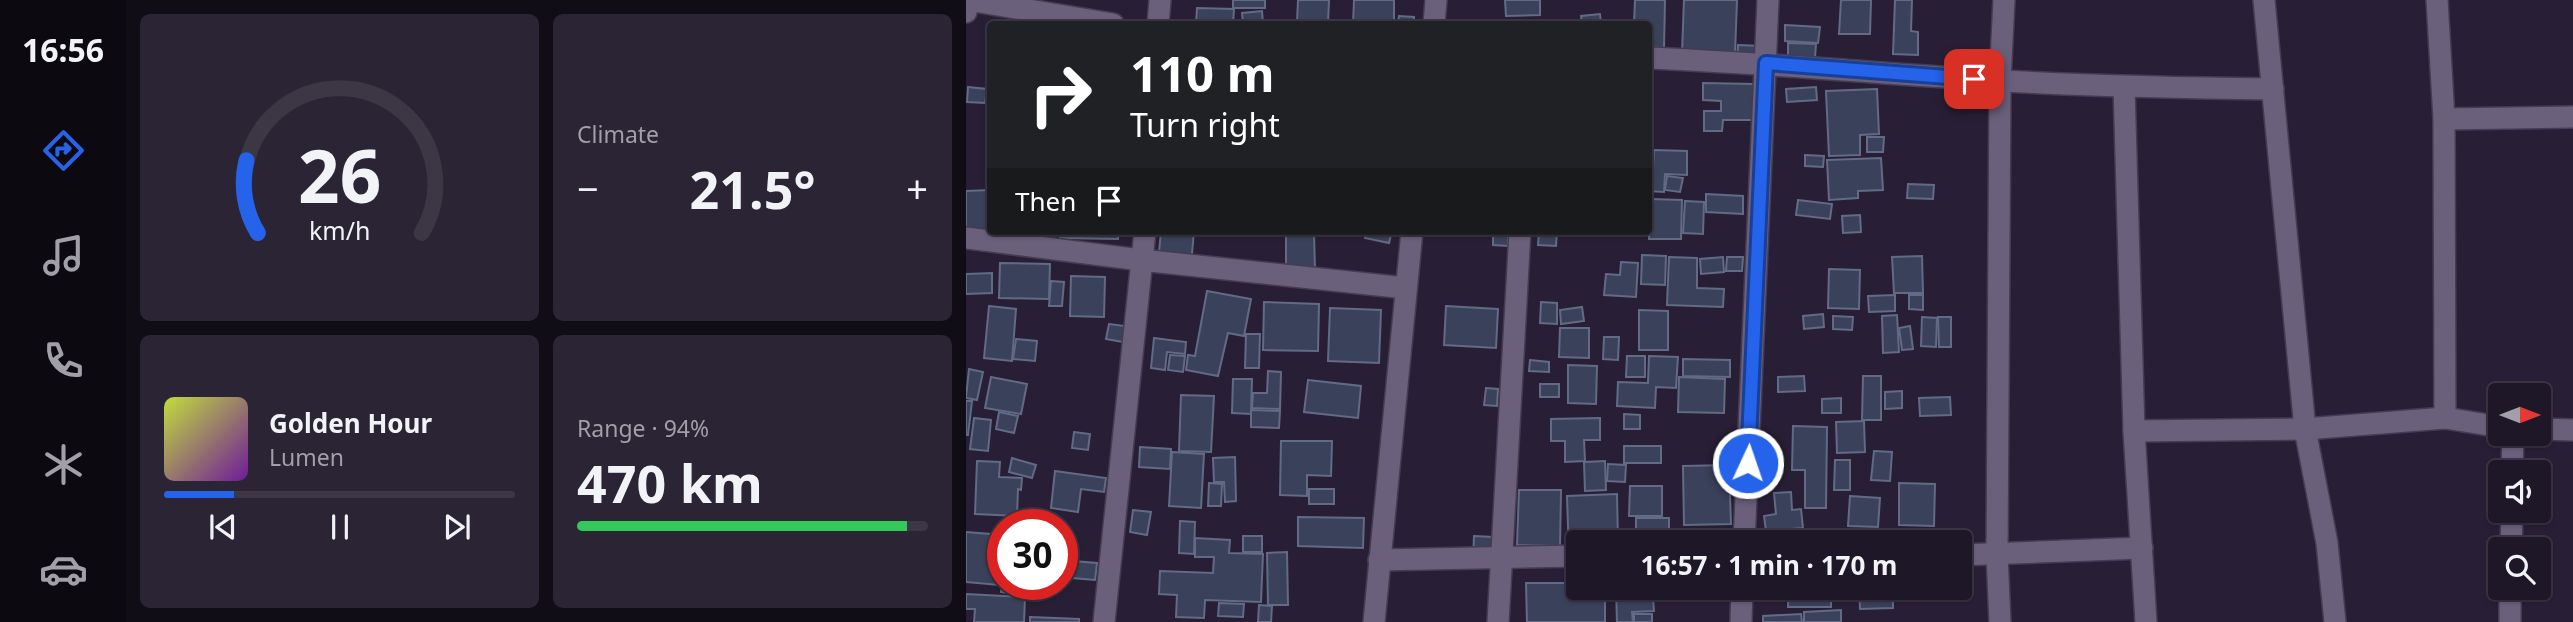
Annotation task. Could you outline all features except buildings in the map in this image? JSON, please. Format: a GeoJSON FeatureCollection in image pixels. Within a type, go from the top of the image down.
{"type":"FeatureCollection","features":[{"type":"Feature","properties":{"kind":"street"},"geometry":{"type":"LineString","coordinates":[[966,12],[968,0],[1095,21]]}},
{"type":"Feature","properties":{"kind":"street"},"geometry":{"type":"LineString","coordinates":[[1158,21],[1160,0]]}},
{"type":"Feature","properties":{"kind":"street"},"geometry":{"type":"LineString","coordinates":[[1434,21],[1436,0]]}},
{"type":"Feature","properties":{"kind":"street"},"geometry":{"type":"LineString","coordinates":[[1745,530],[1768,0]]}},
{"type":"Feature","properties":{"kind":"street"},"geometry":{"type":"LineString","coordinates":[[2000,622],[1997,555],[2000,81],[2004,0]]}},
{"type":"Feature","properties":{"kind":"street"},"geometry":{"type":"LineString","coordinates":[[2264,0],[2305,429],[2327,543],[2334,622]]}},
{"type":"Feature","properties":{"kind":"street"},"geometry":{"type":"LineString","coordinates":[[2437,0],[2444,119],[2445,418]]}},
{"type":"Feature","properties":{"kind":"street"},"geometry":{"type":"LineString","coordinates":[[1652,58],[1766,63],[2000,81],[2124,87],[2273,89]]}},
{"type":"Feature","properties":{"kind":"street"},"geometry":{"type":"LineString","coordinates":[[2124,87],[2134,431],[2146,622]]}},
{"type":"Feature","properties":{"kind":"street"},"geometry":{"type":"LineString","coordinates":[[2444,119],[2573,117]]}},
{"type":"Feature","properties":{"kind":"street"},"geometry":{"type":"LineString","coordinates":[[1104,622],[1145,235]]}},
{"type":"Feature","properties":{"kind":"street"},"geometry":{"type":"LineString","coordinates":[[1374,622],[1412,235]]}},
{"type":"Feature","properties":{"kind":"street"},"geometry":{"type":"LineString","coordinates":[[1498,622],[1520,235]]}},
{"type":"Feature","properties":{"kind":"street"},"geometry":{"type":"LineString","coordinates":[[966,238],[1406,288]]}},
{"type":"Feature","properties":{"kind":"street"},"geometry":{"type":"LineString","coordinates":[[2134,431],[2305,429],[2445,418],[2488,425]]}},
{"type":"Feature","properties":{"kind":"street"},"geometry":{"type":"LineString","coordinates":[[2552,429],[2573,430]]}},
{"type":"Feature","properties":{"kind":"street"},"geometry":{"type":"LineString","coordinates":[[1972,555],[2142,548]]}},
{"type":"Feature","properties":{"kind":"street"},"geometry":{"type":"LineString","coordinates":[[1380,560],[1566,556]]}},
{"type":"Feature","properties":{"kind":"street"},"geometry":{"type":"LineString","coordinates":[[1741,622],[1742,600]]}},
{"type":"Feature","properties":{"kind":"street"},"geometry":{"type":"LineString","coordinates":[[2510,600],[2510,622]]}},
{"type":"Feature","properties":{"kind":"route"},"geometry":{"type":"LineString","coordinates":[[1748,463],[1766,63],[1974,79]]}}]}
